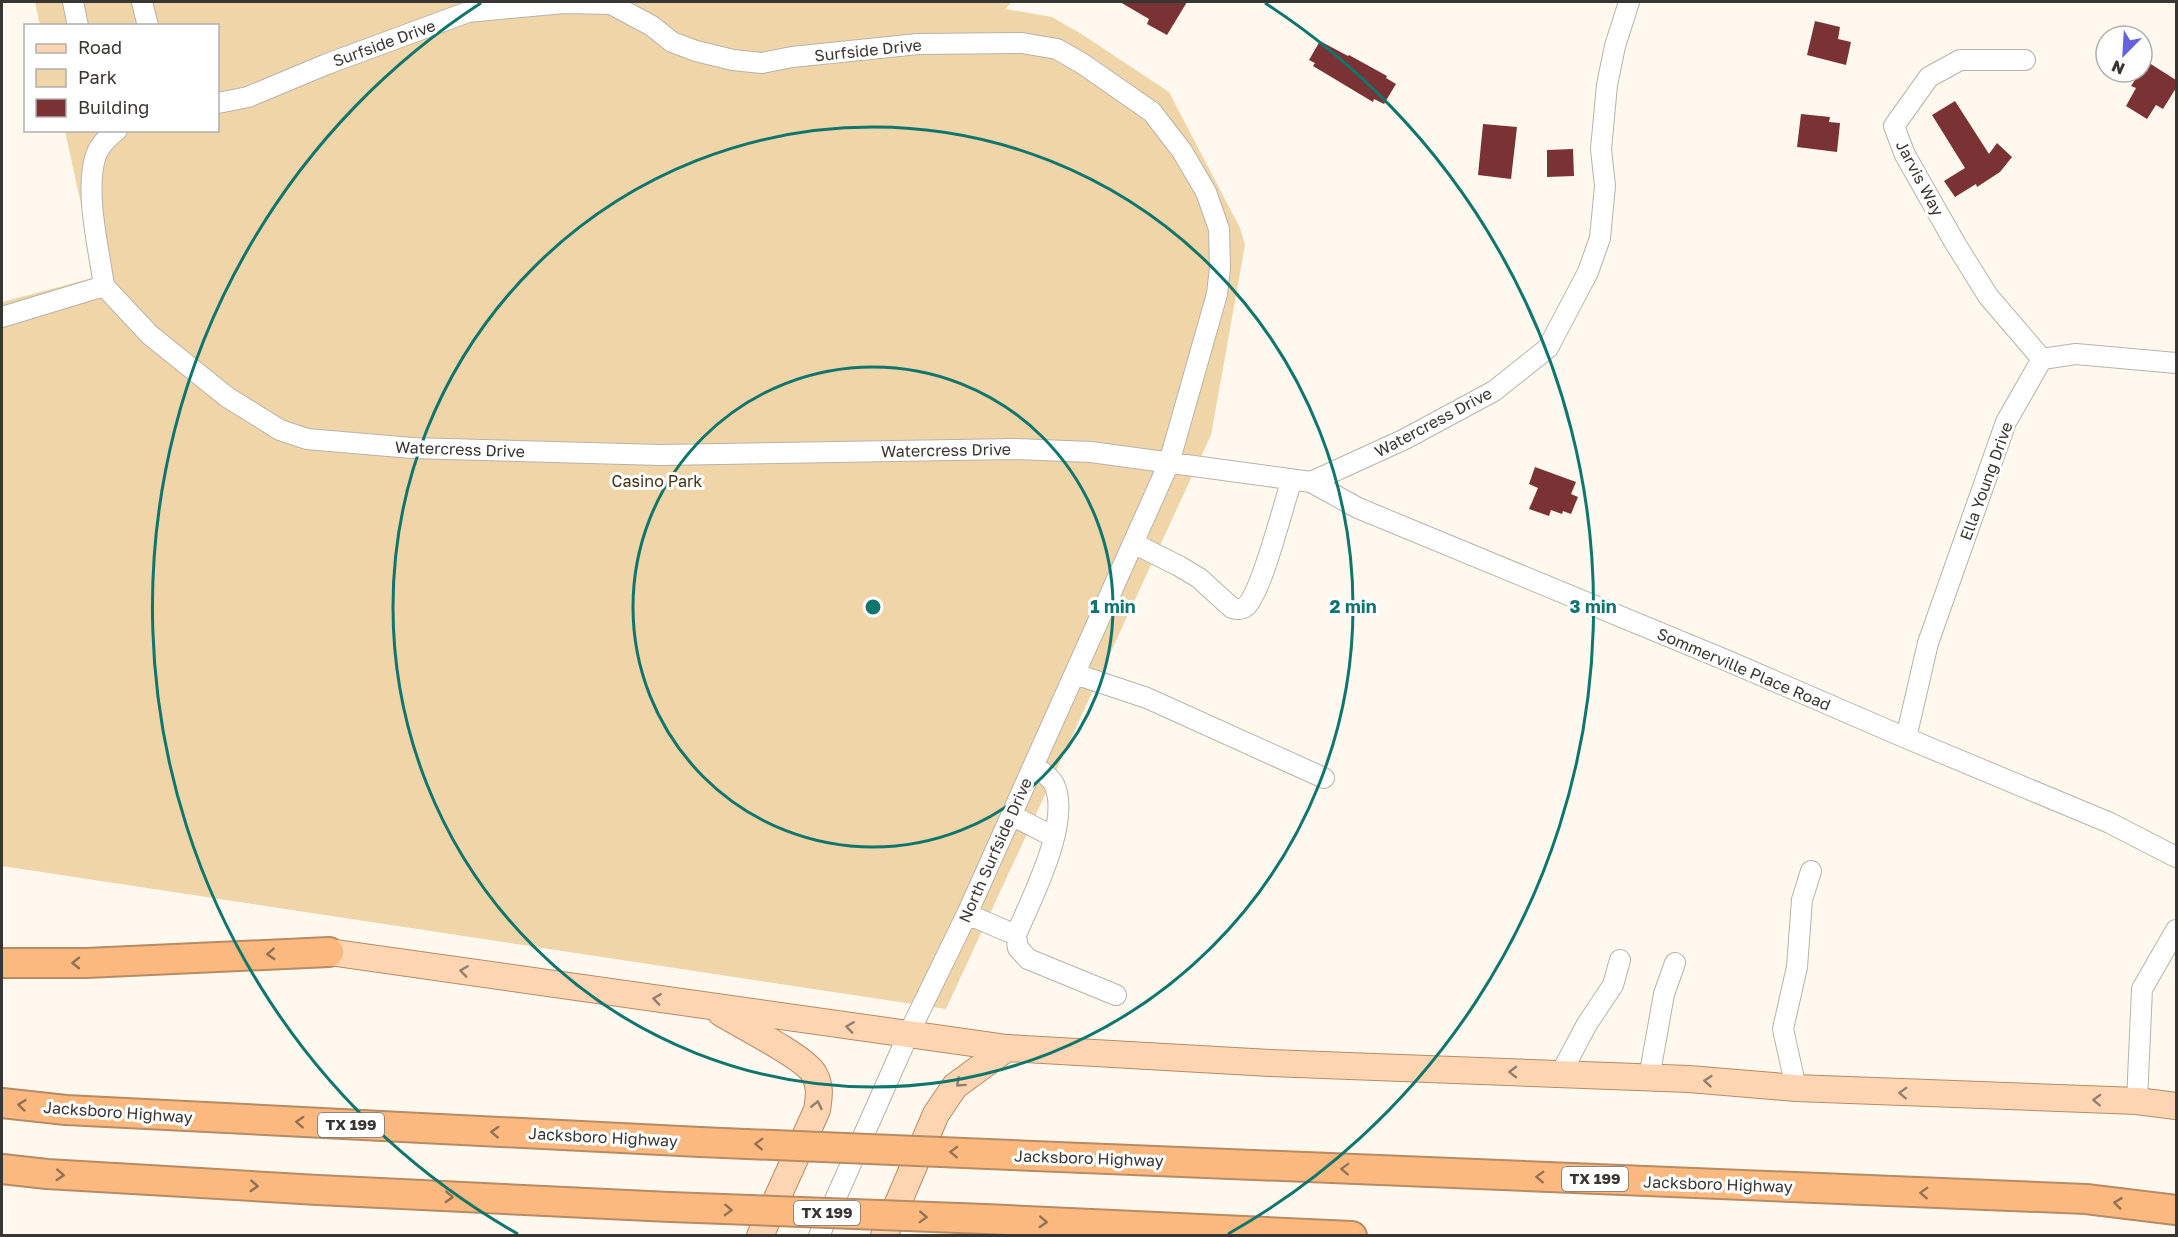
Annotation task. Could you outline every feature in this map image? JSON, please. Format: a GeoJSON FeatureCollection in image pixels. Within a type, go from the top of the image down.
{"type":"FeatureCollection","features":[{"type":"Feature","properties":{"kind":"highway"},"geometry":{"type":"LineString","coordinates":[[2,963],[86,963],[329,952]]}},
{"type":"Feature","properties":{"kind":"highway","name":"Jacksboro Highway"},"geometry":{"type":"LineString","coordinates":[[2,1103],[66,1110],[700,1142],[2086,1199],[2176,1210]]}},
{"type":"Feature","properties":{"kind":"highway","name":"TX 199"},"geometry":{"type":"LineString","coordinates":[[2,1169],[47,1174],[306,1190],[670,1208],[985,1219],[1352,1236]]}},
{"type":"Feature","properties":{"kind":"main road"},"geometry":{"type":"LineString","coordinates":[[329,952],[1007,1048],[1270,1063],[1689,1079],[1796,1089],[2137,1101],[2176,1106]]}},
{"type":"Feature","properties":{"kind":"main road"},"geometry":{"type":"LineString","coordinates":[[711,1007],[797,1058],[813,1072],[820,1090],[817,1110],[759,1236]]}},
{"type":"Feature","properties":{"kind":"main road"},"geometry":{"type":"LineString","coordinates":[[884,1236],[936,1114],[955,1086],[1007,1048]]}},
{"type":"Feature","properties":{"kind":"street"},"geometry":{"type":"LineString","coordinates":[[73,2],[78,24]]}},
{"type":"Feature","properties":{"kind":"street"},"geometry":{"type":"LineString","coordinates":[[142,2],[148,24]]}},
{"type":"Feature","properties":{"kind":"street","name":"Watercress Drive"},"geometry":{"type":"LineString","coordinates":[[104,286],[150,335],[227,397],[280,430],[307,439],[412,448],[661,455],[1014,449],[1091,452],[1311,482],[1405,439],[1494,391],[1548,348],[1588,272],[1600,238],[1605,186],[1602,149],[1607,85],[1615,46],[1629,2]]}},
{"type":"Feature","properties":{"kind":"street","name":"Surfside Drive"},"geometry":{"type":"LineString","coordinates":[[219,103],[248,97],[327,64],[468,12],[564,3],[611,4],[652,26],[672,42],[696,51],[733,60],[762,63],[792,57],[918,44],[1022,43],[1057,49],[1083,63],[1152,112],[1182,151],[1206,192],[1219,229],[1220,268],[1217,294],[1169,463]]}},
{"type":"Feature","properties":{"kind":"street","name":"Jarvis Way"},"geometry":{"type":"LineString","coordinates":[[2025,60],[1960,60],[1929,77],[1894,126],[1905,155],[1954,243],[1982,287],[2042,359]]}},
{"type":"Feature","properties":{"kind":"street"},"geometry":{"type":"LineString","coordinates":[[2,317],[104,286],[92,202],[91,175],[96,153],[108,134]]}},
{"type":"Feature","properties":{"kind":"street"},"geometry":{"type":"LineString","coordinates":[[2042,359],[2076,354],[2176,363]]}},
{"type":"Feature","properties":{"kind":"street","name":"Ella Young Drive"},"geometry":{"type":"LineString","coordinates":[[1906,738],[1928,643],[2006,422],[2042,359]]}},
{"type":"Feature","properties":{"kind":"street","name":"North Surfside Drive"},"geometry":{"type":"LineString","coordinates":[[819,1236],[908,1035],[967,914],[1169,463]]}},
{"type":"Feature","properties":{"kind":"street"},"geometry":{"type":"LineString","coordinates":[[1133,543],[1179,566],[1207,585],[1232,608],[1240,609],[1246,606],[1254,594],[1292,480]]}},
{"type":"Feature","properties":{"kind":"street","name":"Sommerville Place Road"},"geometry":{"type":"LineString","coordinates":[[1311,482],[1358,508],[1728,661],[2110,823],[2176,857]]}},
{"type":"Feature","properties":{"kind":"street"},"geometry":{"type":"LineString","coordinates":[[1075,674],[1147,698],[1324,778]]}},
{"type":"Feature","properties":{"kind":"street"},"geometry":{"type":"LineString","coordinates":[[1034,765],[1054,783],[1059,805],[1051,852],[1016,936],[1018,948],[1028,959],[1116,995]]}},
{"type":"Feature","properties":{"kind":"street"},"geometry":{"type":"LineString","coordinates":[[1011,815],[1054,837]]}},
{"type":"Feature","properties":{"kind":"street"},"geometry":{"type":"LineString","coordinates":[[1796,1089],[1783,1029],[1797,968],[1802,900],[1811,871]]}},
{"type":"Feature","properties":{"kind":"street"},"geometry":{"type":"LineString","coordinates":[[967,914],[1016,936]]}},
{"type":"Feature","properties":{"kind":"street"},"geometry":{"type":"LineString","coordinates":[[2137,1101],[2142,989],[2176,930]]}},
{"type":"Feature","properties":{"kind":"street"},"geometry":{"type":"LineString","coordinates":[[1561,1073],[1587,1024],[1613,985],[1620,960]]}},
{"type":"Feature","properties":{"kind":"street"},"geometry":{"type":"LineString","coordinates":[[1649,1078],[1664,994],[1676,963]]}},
{"type":"Feature","properties":{"kind":"green space","name":"Casino Park"},"geometry":{"type":"Polygon","coordinates":[[[35,2],[1012,2],[1005,9],[1052,17],[1169,92],[1240,228],[1245,245],[1211,435],[946,1009],[2,866],[2,302],[97,277],[65,132],[219,132],[219,24],[40,24],[35,2]]]}},
{"type":"Feature","properties":{"kind":"building"},"geometry":{"type":"Polygon","coordinates":[[[1120,2],[1187,2],[1167,35],[1147,24],[1149,19],[1120,2]]]}},
{"type":"Feature","properties":{"kind":"building"},"geometry":{"type":"Polygon","coordinates":[[[1815,21],[1840,27],[1838,39],[1851,42],[1846,65],[1807,55],[1815,21]]]}},
{"type":"Feature","properties":{"kind":"building"},"geometry":{"type":"Polygon","coordinates":[[[1320,41],[1387,76],[1386,78],[1396,84],[1384,104],[1374,99],[1373,102],[1313,66],[1315,63],[1309,60],[1320,41]]]}},
{"type":"Feature","properties":{"kind":"building"},"geometry":{"type":"Polygon","coordinates":[[[2154,66],[2176,80],[2176,88],[2163,109],[2156,105],[2147,119],[2126,106],[2136,88],[2131,86],[2132,84],[2154,84],[2154,66]]]}},
{"type":"Feature","properties":{"kind":"building"},"geometry":{"type":"Polygon","coordinates":[[[1955,101],[1989,154],[1997,143],[2012,157],[2000,172],[1977,187],[1976,184],[1955,197],[1944,181],[1965,168],[1932,115],[1955,101]]]}},
{"type":"Feature","properties":{"kind":"building"},"geometry":{"type":"Polygon","coordinates":[[[1801,114],[1830,117],[1829,122],[1840,123],[1837,152],[1797,147],[1801,114]]]}},
{"type":"Feature","properties":{"kind":"building"},"geometry":{"type":"Polygon","coordinates":[[[1483,124],[1517,127],[1511,179],[1478,175],[1483,124]]]}},
{"type":"Feature","properties":{"kind":"building"},"geometry":{"type":"Polygon","coordinates":[[[1573,149],[1574,176],[1547,177],[1547,150],[1573,149]]]}},
{"type":"Feature","properties":{"kind":"building"},"geometry":{"type":"Polygon","coordinates":[[[1535,467],[1576,482],[1571,494],[1578,497],[1571,514],[1551,510],[1549,516],[1529,509],[1538,488],[1529,484],[1535,467]]]}}]}
